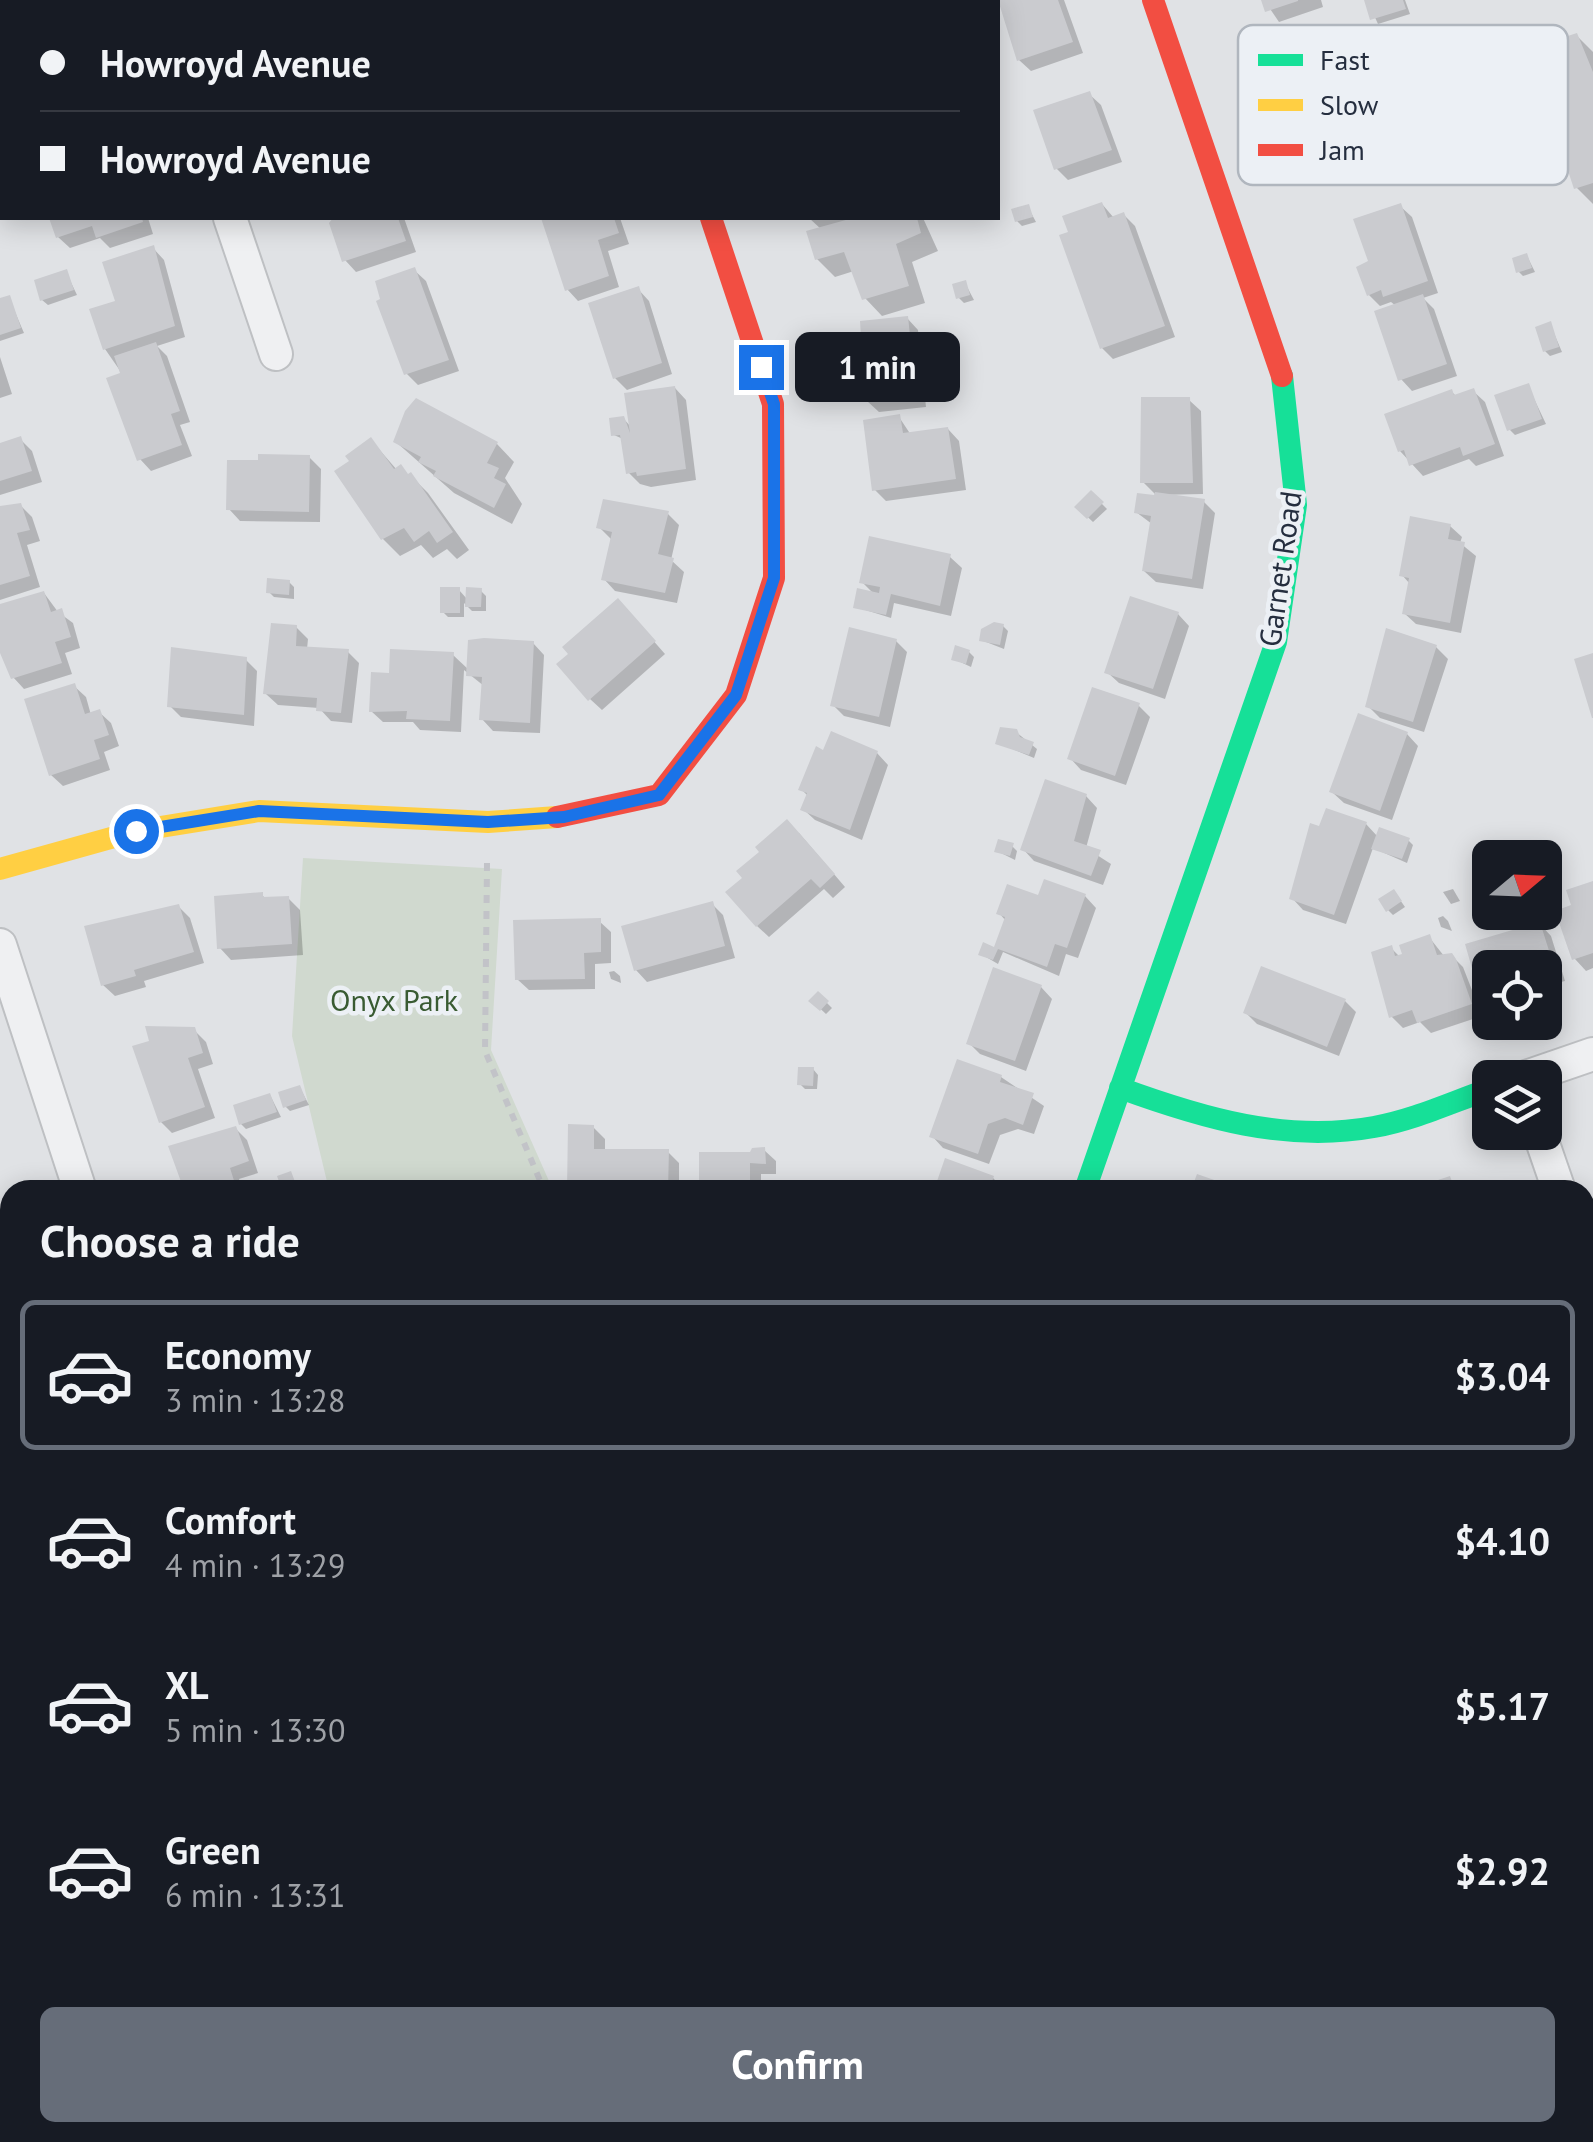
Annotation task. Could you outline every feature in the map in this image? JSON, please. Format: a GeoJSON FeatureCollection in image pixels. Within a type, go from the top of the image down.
{"type":"FeatureCollection","features":[{"type":"Feature","properties":{"kind":"street","name":"Garnet Road"},"geometry":{"type":"LineString","coordinates":[[1088,1180],[1276,642],[1296,506],[1285,384],[1153,0]]}},
{"type":"Feature","properties":{"kind":"street"},"geometry":{"type":"LineString","coordinates":[[231,220],[276,354]]}},
{"type":"Feature","properties":{"kind":"street"},"geometry":{"type":"LineString","coordinates":[[0,868],[136,831],[259,811],[488,822],[564,817],[659,795],[736,695],[774,578],[774,404],[712,220]]}},
{"type":"Feature","properties":{"kind":"street"},"geometry":{"type":"LineString","coordinates":[[0,945],[77,1180]]}},
{"type":"Feature","properties":{"kind":"street"},"geometry":{"type":"LineString","coordinates":[[1562,1065],[1593,1054]]}},
{"type":"Feature","properties":{"kind":"street"},"geometry":{"type":"LineString","coordinates":[[1120,1088],[1256,1132],[1335,1134],[1378,1126],[1472,1095]]}},
{"type":"Feature","properties":{"kind":"street"},"geometry":{"type":"LineString","coordinates":[[1545,1150],[1556,1180]]}},
{"type":"Feature","properties":{"kind":"path"},"geometry":{"type":"LineString","coordinates":[[488,822],[485,1050],[540,1180]]}},
{"type":"Feature","properties":{"kind":"green space","name":"Onyx Park"},"geometry":{"type":"Polygon","coordinates":[[[303,858],[502,869],[491,1050],[549,1180],[327,1180],[292,1036],[303,858]]]}},
{"type":"Feature","properties":{"kind":"building"},"geometry":{"type":"Polygon","coordinates":[[[1000,0],[1058,0],[1073,42],[1017,61],[1000,0]]]}},
{"type":"Feature","properties":{"kind":"building"},"geometry":{"type":"Polygon","coordinates":[[[1261,0],[1298,0],[1298,1],[1265,12],[1261,0]]]}},
{"type":"Feature","properties":{"kind":"building"},"geometry":{"type":"Polygon","coordinates":[[[1364,0],[1403,0],[1406,9],[1370,20],[1364,0]]]}},
{"type":"Feature","properties":{"kind":"building"},"geometry":{"type":"Polygon","coordinates":[[[1577,33],[1593,72],[1593,183],[1574,189],[1568,171],[1568,36],[1577,33]]]}},
{"type":"Feature","properties":{"kind":"building"},"geometry":{"type":"Polygon","coordinates":[[[1090,91],[1112,150],[1054,170],[1033,110],[1090,91]]]}},
{"type":"Feature","properties":{"kind":"building"},"geometry":{"type":"Polygon","coordinates":[[[1102,202],[1108,218],[1124,212],[1165,326],[1100,349],[1059,235],[1068,232],[1062,216],[1102,202]]]}},
{"type":"Feature","properties":{"kind":"building"},"geometry":{"type":"Polygon","coordinates":[[[1401,203],[1428,281],[1383,297],[1381,290],[1367,296],[1356,267],[1368,261],[1353,219],[1401,203]]]}},
{"type":"Feature","properties":{"kind":"building"},"geometry":{"type":"Polygon","coordinates":[[[1029,204],[1033,217],[1015,222],[1011,209],[1029,204]]]}},
{"type":"Feature","properties":{"kind":"building"},"geometry":{"type":"Polygon","coordinates":[[[50,220],[143,222],[96,238],[92,226],[56,238],[50,220]]]}},
{"type":"Feature","properties":{"kind":"building"},"geometry":{"type":"Polygon","coordinates":[[[399,220],[406,241],[342,262],[329,223],[399,220]]]}},
{"type":"Feature","properties":{"kind":"building"},"geometry":{"type":"Polygon","coordinates":[[[542,220],[615,220],[619,233],[598,240],[609,276],[565,291],[542,220]]]}},
{"type":"Feature","properties":{"kind":"building"},"geometry":{"type":"Polygon","coordinates":[[[846,220],[918,220],[921,233],[896,244],[909,286],[862,300],[844,252],[815,260],[806,231],[846,220]]]}},
{"type":"Feature","properties":{"kind":"building"},"geometry":{"type":"Polygon","coordinates":[[[154,245],[175,326],[103,350],[89,309],[115,301],[102,262],[154,245]]]}},
{"type":"Feature","properties":{"kind":"building"},"geometry":{"type":"Polygon","coordinates":[[[1527,253],[1532,268],[1516,273],[1512,258],[1527,253]]]}},
{"type":"Feature","properties":{"kind":"building"},"geometry":{"type":"Polygon","coordinates":[[[415,267],[449,360],[404,375],[376,301],[380,299],[375,281],[415,267]]]}},
{"type":"Feature","properties":{"kind":"building"},"geometry":{"type":"Polygon","coordinates":[[[67,269],[74,290],[40,301],[34,280],[67,269]]]}},
{"type":"Feature","properties":{"kind":"building"},"geometry":{"type":"Polygon","coordinates":[[[966,280],[970,295],[956,299],[952,284],[966,280]]]}},
{"type":"Feature","properties":{"kind":"building"},"geometry":{"type":"Polygon","coordinates":[[[639,286],[662,363],[613,379],[588,303],[639,286]]]}},
{"type":"Feature","properties":{"kind":"building"},"geometry":{"type":"Polygon","coordinates":[[[1423,294],[1447,364],[1398,381],[1374,311],[1423,294]]]}},
{"type":"Feature","properties":{"kind":"building"},"geometry":{"type":"Polygon","coordinates":[[[10,295],[21,328],[0,335],[0,298],[10,295]]]}},
{"type":"Feature","properties":{"kind":"building"},"geometry":{"type":"Polygon","coordinates":[[[908,316],[916,396],[865,402],[860,321],[908,316]]]}},
{"type":"Feature","properties":{"kind":"building"},"geometry":{"type":"Polygon","coordinates":[[[1551,321],[1559,347],[1543,352],[1535,327],[1551,321]]]}},
{"type":"Feature","properties":{"kind":"building"},"geometry":{"type":"Polygon","coordinates":[[[156,342],[180,411],[171,414],[182,445],[137,461],[106,378],[120,373],[114,356],[156,342]]]}},
{"type":"Feature","properties":{"kind":"building"},"geometry":{"type":"Polygon","coordinates":[[[1529,383],[1542,419],[1507,431],[1494,395],[1529,383]]]}},
{"type":"Feature","properties":{"kind":"building"},"geometry":{"type":"Polygon","coordinates":[[[675,386],[686,469],[626,474],[620,435],[611,436],[609,418],[624,416],[630,433],[624,393],[675,386]]]}},
{"type":"Feature","properties":{"kind":"building"},"geometry":{"type":"Polygon","coordinates":[[[1474,388],[1495,444],[1463,456],[1460,447],[1409,466],[1404,450],[1398,452],[1384,414],[1452,389],[1454,395],[1474,388]]]}},
{"type":"Feature","properties":{"kind":"building"},"geometry":{"type":"Polygon","coordinates":[[[1141,397],[1190,397],[1193,483],[1140,483],[1141,397]]]}},
{"type":"Feature","properties":{"kind":"building"},"geometry":{"type":"Polygon","coordinates":[[[416,398],[498,442],[487,463],[499,468],[494,478],[506,484],[494,508],[433,476],[436,471],[418,462],[421,457],[393,442],[405,411],[416,398]]]}},
{"type":"Feature","properties":{"kind":"building"},"geometry":{"type":"Polygon","coordinates":[[[900,414],[903,433],[948,427],[956,479],[872,491],[863,420],[900,414]]]}},
{"type":"Feature","properties":{"kind":"building"},"geometry":{"type":"Polygon","coordinates":[[[21,436],[32,471],[0,481],[0,443],[21,436]]]}},
{"type":"Feature","properties":{"kind":"building"},"geometry":{"type":"Polygon","coordinates":[[[371,437],[394,469],[401,464],[408,474],[411,472],[453,532],[437,543],[429,531],[414,542],[404,528],[381,540],[334,471],[349,461],[345,456],[371,437]]]}},
{"type":"Feature","properties":{"kind":"building"},"geometry":{"type":"Polygon","coordinates":[[[258,454],[310,455],[309,512],[226,510],[227,460],[258,460],[258,454]]]}},
{"type":"Feature","properties":{"kind":"building"},"geometry":{"type":"Polygon","coordinates":[[[1091,490],[1104,502],[1087,519],[1074,507],[1091,490]]]}},
{"type":"Feature","properties":{"kind":"building"},"geometry":{"type":"Polygon","coordinates":[[[1137,493],[1205,499],[1192,579],[1142,571],[1151,516],[1134,513],[1137,493]]]}},
{"type":"Feature","properties":{"kind":"building"},"geometry":{"type":"Polygon","coordinates":[[[603,499],[669,511],[658,554],[674,558],[665,593],[601,580],[612,532],[596,528],[603,499]]]}},
{"type":"Feature","properties":{"kind":"building"},"geometry":{"type":"Polygon","coordinates":[[[21,503],[30,530],[17,533],[30,576],[0,585],[0,506],[21,503]]]}},
{"type":"Feature","properties":{"kind":"building"},"geometry":{"type":"Polygon","coordinates":[[[1410,516],[1451,524],[1448,539],[1465,542],[1450,623],[1402,614],[1409,578],[1399,576],[1410,516]]]}},
{"type":"Feature","properties":{"kind":"building"},"geometry":{"type":"Polygon","coordinates":[[[869,536],[951,554],[940,606],[891,594],[886,615],[853,608],[857,588],[879,593],[880,587],[859,583],[869,536]]]}},
{"type":"Feature","properties":{"kind":"building"},"geometry":{"type":"Polygon","coordinates":[[[267,578],[290,580],[289,595],[266,593],[267,578]]]}},
{"type":"Feature","properties":{"kind":"building"},"geometry":{"type":"Polygon","coordinates":[[[440,587],[460,587],[460,613],[440,613],[440,587]]]}},
{"type":"Feature","properties":{"kind":"building"},"geometry":{"type":"Polygon","coordinates":[[[466,587],[482,588],[481,607],[465,607],[466,587]]]}},
{"type":"Feature","properties":{"kind":"building"},"geometry":{"type":"Polygon","coordinates":[[[44,591],[51,612],[62,608],[71,637],[55,642],[62,663],[11,679],[0,653],[0,604],[44,591]]]}},
{"type":"Feature","properties":{"kind":"building"},"geometry":{"type":"Polygon","coordinates":[[[1130,596],[1179,612],[1153,689],[1104,673],[1130,596]]]}},
{"type":"Feature","properties":{"kind":"building"},"geometry":{"type":"Polygon","coordinates":[[[618,598],[656,641],[588,701],[556,664],[568,654],[562,647],[618,598]]]}},
{"type":"Feature","properties":{"kind":"building"},"geometry":{"type":"Polygon","coordinates":[[[994,622],[1004,624],[1000,645],[979,641],[981,629],[994,622]]]}},
{"type":"Feature","properties":{"kind":"building"},"geometry":{"type":"Polygon","coordinates":[[[271,623],[297,625],[296,646],[349,649],[341,713],[316,711],[317,698],[263,694],[271,623]]]}},
{"type":"Feature","properties":{"kind":"building"},"geometry":{"type":"Polygon","coordinates":[[[849,627],[897,639],[879,717],[830,706],[849,627]]]}},
{"type":"Feature","properties":{"kind":"building"},"geometry":{"type":"Polygon","coordinates":[[[1386,628],[1437,645],[1413,722],[1365,707],[1386,628]]]}},
{"type":"Feature","properties":{"kind":"building"},"geometry":{"type":"Polygon","coordinates":[[[468,640],[534,641],[530,723],[479,720],[482,677],[466,676],[468,640]]]}},
{"type":"Feature","properties":{"kind":"building"},"geometry":{"type":"Polygon","coordinates":[[[955,645],[970,650],[966,664],[951,660],[955,645]]]}},
{"type":"Feature","properties":{"kind":"building"},"geometry":{"type":"Polygon","coordinates":[[[171,647],[247,657],[244,715],[167,707],[171,647]]]}},
{"type":"Feature","properties":{"kind":"building"},"geometry":{"type":"Polygon","coordinates":[[[390,649],[454,652],[450,721],[406,719],[407,711],[369,712],[371,672],[389,673],[390,649]]]}},
{"type":"Feature","properties":{"kind":"building"},"geometry":{"type":"Polygon","coordinates":[[[1593,653],[1593,718],[1592,718],[1574,659],[1593,653]]]}},
{"type":"Feature","properties":{"kind":"building"},"geometry":{"type":"Polygon","coordinates":[[[75,683],[85,714],[100,709],[109,735],[94,740],[100,759],[49,776],[24,699],[75,683]]]}},
{"type":"Feature","properties":{"kind":"building"},"geometry":{"type":"Polygon","coordinates":[[[1092,687],[1140,703],[1115,776],[1067,759],[1092,687]]]}},
{"type":"Feature","properties":{"kind":"building"},"geometry":{"type":"Polygon","coordinates":[[[1358,713],[1408,732],[1380,811],[1329,792],[1358,713]]]}},
{"type":"Feature","properties":{"kind":"building"},"geometry":{"type":"Polygon","coordinates":[[[1000,727],[1017,729],[1020,737],[1034,742],[1029,755],[995,744],[1000,727]]]}},
{"type":"Feature","properties":{"kind":"building"},"geometry":{"type":"Polygon","coordinates":[[[831,731],[878,751],[850,830],[800,810],[807,793],[798,790],[816,746],[823,750],[831,731]]]}},
{"type":"Feature","properties":{"kind":"building"},"geometry":{"type":"Polygon","coordinates":[[[1045,779],[1087,794],[1074,841],[1101,850],[1091,876],[1020,850],[1045,779]]]}},
{"type":"Feature","properties":{"kind":"building"},"geometry":{"type":"Polygon","coordinates":[[[1326,808],[1367,822],[1334,915],[1289,899],[1310,823],[1319,826],[1326,808]]]}},
{"type":"Feature","properties":{"kind":"building"},"geometry":{"type":"Polygon","coordinates":[[[787,819],[835,874],[820,888],[811,879],[756,927],[725,892],[742,878],[736,871],[759,852],[755,847],[787,819]]]}},
{"type":"Feature","properties":{"kind":"building"},"geometry":{"type":"Polygon","coordinates":[[[1379,827],[1410,838],[1402,859],[1371,849],[1379,827]]]}},
{"type":"Feature","properties":{"kind":"building"},"geometry":{"type":"Polygon","coordinates":[[[998,839],[1014,843],[1010,856],[994,852],[998,839]]]}},
{"type":"Feature","properties":{"kind":"building"},"geometry":{"type":"Polygon","coordinates":[[[1044,879],[1086,894],[1067,948],[1055,944],[1047,967],[998,949],[993,960],[978,955],[983,942],[994,947],[1005,917],[996,914],[1007,884],[1038,895],[1044,879]]]}},
{"type":"Feature","properties":{"kind":"building"},"geometry":{"type":"Polygon","coordinates":[[[1593,881],[1593,953],[1572,960],[1562,930],[1562,908],[1571,905],[1566,890],[1593,881]]]}},
{"type":"Feature","properties":{"kind":"building"},"geometry":{"type":"Polygon","coordinates":[[[1394,889],[1402,901],[1386,912],[1378,899],[1394,889]]]}},
{"type":"Feature","properties":{"kind":"building"},"geometry":{"type":"Polygon","coordinates":[[[263,892],[263,897],[289,896],[292,944],[217,949],[214,896],[263,892]]]}},
{"type":"Feature","properties":{"kind":"building"},"geometry":{"type":"Polygon","coordinates":[[[713,901],[725,946],[634,971],[621,926],[713,901]]]}},
{"type":"Feature","properties":{"kind":"building"},"geometry":{"type":"Polygon","coordinates":[[[179,904],[194,952],[134,970],[136,976],[101,986],[84,926],[179,904]]]}},
{"type":"Feature","properties":{"kind":"building"},"geometry":{"type":"Polygon","coordinates":[[[601,918],[601,952],[584,953],[585,979],[515,980],[513,920],[601,918]]]}},
{"type":"Feature","properties":{"kind":"building"},"geometry":{"type":"Polygon","coordinates":[[[1513,930],[1542,930],[1549,950],[1472,950],[1472,968],[1465,944],[1513,930]]]}},
{"type":"Feature","properties":{"kind":"building"},"geometry":{"type":"Polygon","coordinates":[[[1430,934],[1437,955],[1452,953],[1456,959],[1472,1004],[1417,1023],[1412,1010],[1389,1018],[1371,952],[1392,945],[1395,956],[1402,954],[1399,945],[1430,934]]]}},
{"type":"Feature","properties":{"kind":"building"},"geometry":{"type":"Polygon","coordinates":[[[1261,966],[1346,999],[1327,1047],[1243,1013],[1261,966]]]}},
{"type":"Feature","properties":{"kind":"building"},"geometry":{"type":"Polygon","coordinates":[[[993,967],[1042,985],[1015,1061],[966,1044],[993,967]]]}},
{"type":"Feature","properties":{"kind":"building"},"geometry":{"type":"Polygon","coordinates":[[[818,991],[829,1001],[820,1011],[808,1001],[818,991]]]}},
{"type":"Feature","properties":{"kind":"building"},"geometry":{"type":"Polygon","coordinates":[[[145,1026],[195,1027],[203,1053],[188,1058],[205,1107],[159,1123],[132,1046],[149,1041],[145,1026]]]}},
{"type":"Feature","properties":{"kind":"building"},"geometry":{"type":"Polygon","coordinates":[[[957,1059],[1002,1075],[1000,1082],[1034,1093],[1023,1125],[1005,1118],[988,1124],[978,1154],[929,1137],[957,1059]]]}},
{"type":"Feature","properties":{"kind":"building"},"geometry":{"type":"Polygon","coordinates":[[[798,1067],[814,1067],[813,1086],[797,1085],[798,1067]]]}},
{"type":"Feature","properties":{"kind":"building"},"geometry":{"type":"Polygon","coordinates":[[[300,1085],[306,1100],[283,1108],[278,1092],[300,1085]]]}},
{"type":"Feature","properties":{"kind":"building"},"geometry":{"type":"Polygon","coordinates":[[[270,1093],[277,1112],[239,1125],[233,1105],[270,1093]]]}},
{"type":"Feature","properties":{"kind":"building"},"geometry":{"type":"Polygon","coordinates":[[[568,1124],[594,1125],[594,1149],[669,1149],[668,1180],[567,1180],[568,1124]]]}},
{"type":"Feature","properties":{"kind":"building"},"geometry":{"type":"Polygon","coordinates":[[[236,1126],[249,1161],[230,1168],[234,1180],[180,1180],[168,1146],[236,1126]]]}},
{"type":"Feature","properties":{"kind":"building"},"geometry":{"type":"Polygon","coordinates":[[[765,1147],[766,1164],[750,1163],[750,1180],[699,1180],[699,1152],[750,1152],[752,1148],[765,1147]]]}},
{"type":"Feature","properties":{"kind":"building"},"geometry":{"type":"Polygon","coordinates":[[[945,1158],[994,1176],[993,1180],[937,1180],[945,1158]]]}},
{"type":"Feature","properties":{"kind":"building"},"geometry":{"type":"Polygon","coordinates":[[[291,1171],[294,1180],[278,1180],[277,1176],[291,1171]]]}},
{"type":"Feature","properties":{"kind":"traffic: fast"},"geometry":{"type":"LineString","coordinates":[[1088,1180],[1276,642],[1296,505],[1282,376]]}},
{"type":"Feature","properties":{"kind":"traffic: fast"},"geometry":{"type":"LineString","coordinates":[[1120,1088],[1213,1118],[1309,1132],[1389,1124],[1472,1096]]}},
{"type":"Feature","properties":{"kind":"traffic: slow"},"geometry":{"type":"LineString","coordinates":[[0,869],[136,831],[259,811],[488,822],[557,817]]}},
{"type":"Feature","properties":{"kind":"traffic: jam"},"geometry":{"type":"LineString","coordinates":[[1153,0],[1282,376]]}},
{"type":"Feature","properties":{"kind":"traffic: jam"},"geometry":{"type":"LineString","coordinates":[[557,817],[659,795],[736,695],[774,578],[773,404],[712,220]]}},
{"type":"Feature","properties":{"kind":"route"},"geometry":{"type":"LineString","coordinates":[[136,831],[259,811],[488,822],[564,817],[659,795],[736,695],[774,578],[774,404],[761,367]]}}]}
